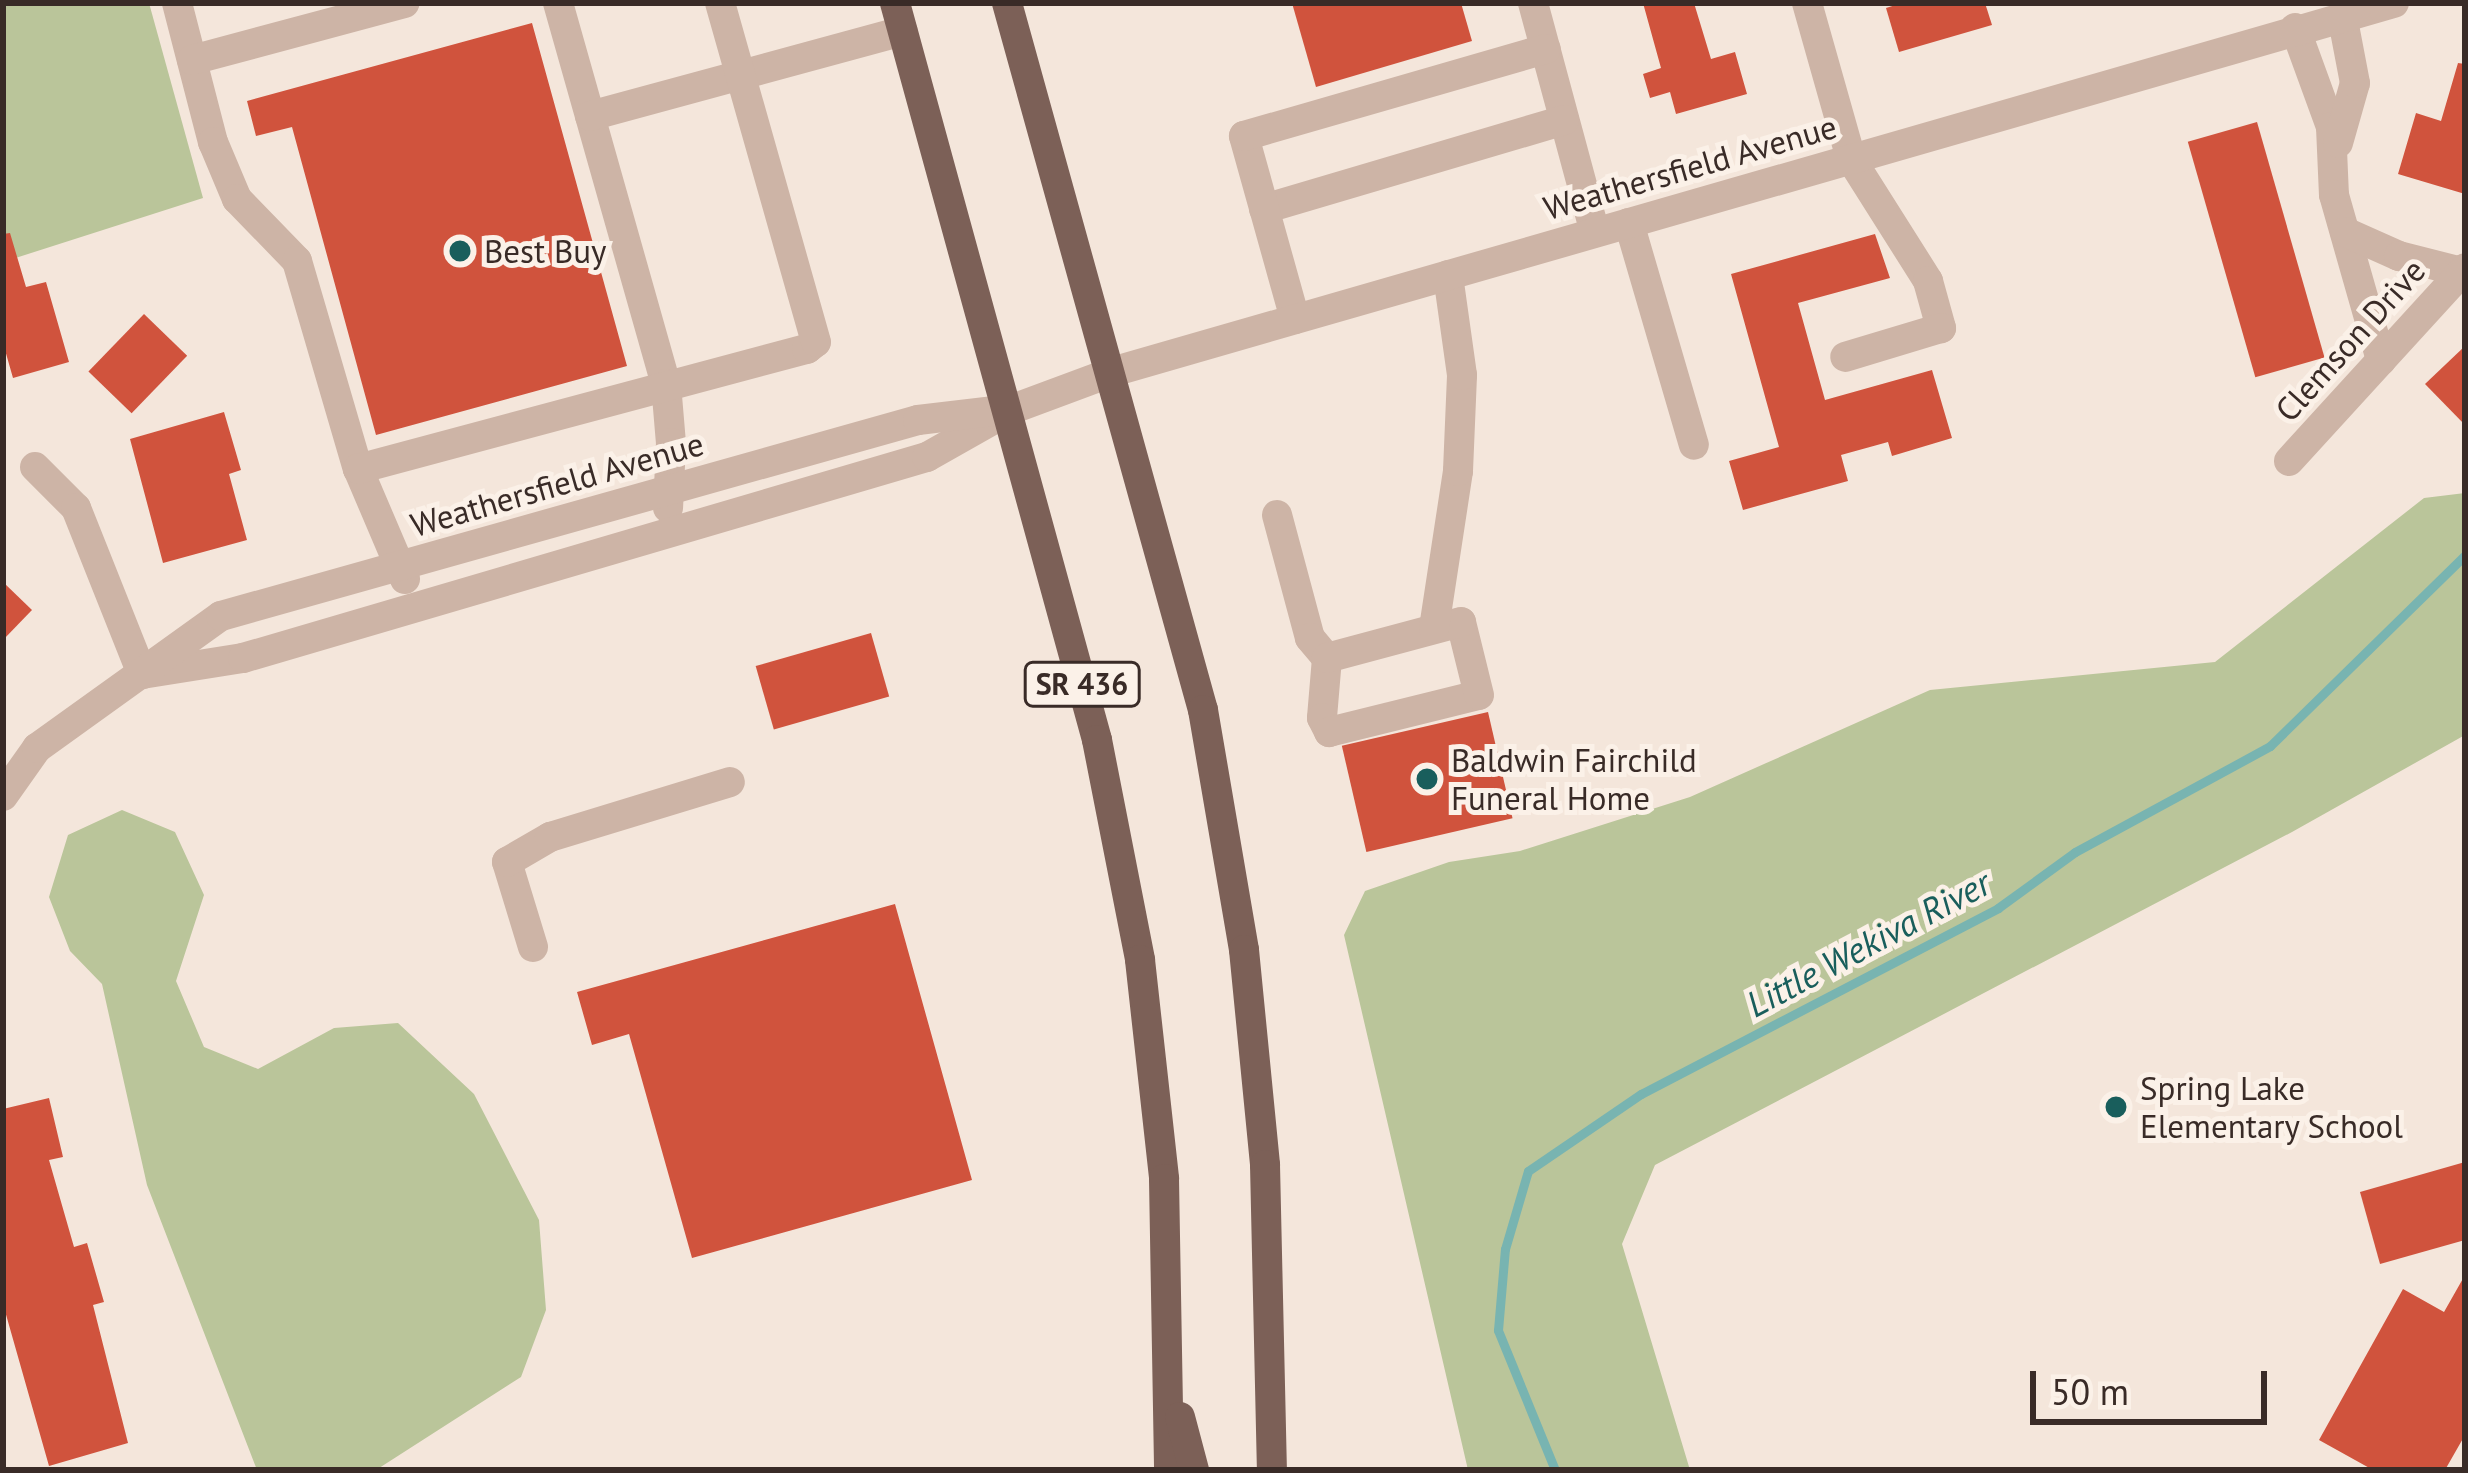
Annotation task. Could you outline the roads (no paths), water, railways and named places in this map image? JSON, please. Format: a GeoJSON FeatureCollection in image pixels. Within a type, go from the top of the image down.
{"type":"FeatureCollection","features":[{"type":"Feature","properties":{"kind":"main road","name":"SR 436"},"geometry":{"type":"LineString","coordinates":[[1007,3],[1203,710],[1244,950],[1265,1165],[1271,1470]]}},
{"type":"Feature","properties":{"kind":"main road","name":"SR 436"},"geometry":{"type":"LineString","coordinates":[[899,17],[1097,740],[1140,960],[1165,1179],[1169,1470]]}},
{"type":"Feature","properties":{"kind":"main road"},"geometry":{"type":"LineString","coordinates":[[1171,1383],[1194,1470]]}},
{"type":"Feature","properties":{"kind":"street"},"geometry":{"type":"LineString","coordinates":[[178,3],[214,142],[237,199],[297,261],[358,469],[396,567],[424,604]]}},
{"type":"Feature","properties":{"kind":"street"},"geometry":{"type":"LineString","coordinates":[[192,60],[404,3]]}},
{"type":"Feature","properties":{"kind":"street"},"geometry":{"type":"LineString","coordinates":[[558,3],[666,384],[671,489],[663,531]]}},
{"type":"Feature","properties":{"kind":"street"},"geometry":{"type":"LineString","coordinates":[[358,469],[807,350],[816,342],[720,3]]}},
{"type":"Feature","properties":{"kind":"street"},"geometry":{"type":"LineString","coordinates":[[1533,3],[1595,232]]}},
{"type":"Feature","properties":{"kind":"street"},"geometry":{"type":"LineString","coordinates":[[1807,3],[1851,159],[1928,280],[1941,328],[1845,357]]}},
{"type":"Feature","properties":{"kind":"street","name":"Weathersfield Avenue"},"geometry":{"type":"LineString","coordinates":[[142,674],[243,658],[663,531],[928,458],[1010,410],[1112,372],[1851,159],[2318,17],[2394,3]]}},
{"type":"Feature","properties":{"kind":"street"},"geometry":{"type":"LineString","coordinates":[[590,116],[741,76],[899,17]]}},
{"type":"Feature","properties":{"kind":"street"},"geometry":{"type":"LineString","coordinates":[[2318,17],[2336,149],[2335,195],[2381,360]]}},
{"type":"Feature","properties":{"kind":"street"},"geometry":{"type":"LineString","coordinates":[[2318,17],[2355,82],[2336,149]]}},
{"type":"Feature","properties":{"kind":"street"},"geometry":{"type":"LineString","coordinates":[[1295,320],[1244,136],[1546,49]]}},
{"type":"Feature","properties":{"kind":"street"},"geometry":{"type":"LineString","coordinates":[[1264,209],[1564,120]]}},
{"type":"Feature","properties":{"kind":"street"},"geometry":{"type":"LineString","coordinates":[[1629,223],[1694,445]]}},
{"type":"Feature","properties":{"kind":"street"},"geometry":{"type":"LineString","coordinates":[[2344,232],[2398,256],[2463,270]]}},
{"type":"Feature","properties":{"kind":"street","name":"Clemson Drive"},"geometry":{"type":"LineString","coordinates":[[2289,461],[2463,270]]}},
{"type":"Feature","properties":{"kind":"street"},"geometry":{"type":"LineString","coordinates":[[1434,628],[1458,470],[1462,375],[1448,275]]}},
{"type":"Feature","properties":{"kind":"street","name":"Weathersfield Avenue"},"geometry":{"type":"LineString","coordinates":[[3,796],[38,748],[221,616],[918,420],[1010,410]]}},
{"type":"Feature","properties":{"kind":"street"},"geometry":{"type":"LineString","coordinates":[[35,467],[76,508],[142,674]]}},
{"type":"Feature","properties":{"kind":"street"},"geometry":{"type":"LineString","coordinates":[[1277,515],[1310,638],[1327,658],[1322,718],[1329,732],[1479,695],[1461,622],[1327,658]]}},
{"type":"Feature","properties":{"kind":"street"},"geometry":{"type":"LineString","coordinates":[[533,947],[508,862],[550,836],[730,782]]}},
{"type":"Feature","properties":{"kind":"waterway","name":"Little Wekiva River"},"geometry":{"type":"LineString","coordinates":[[1555,1470],[1498,1330],[1505,1249],[1528,1171],[1641,1094],[1998,908],[2075,852],[2270,746],[2465,555]]}},
{"type":"Feature","properties":{"kind":"place","name":"Best Buy"},"geometry":{"type":"Point","coordinates":[460,251]}},
{"type":"Feature","properties":{"kind":"place","name":"Baldwin Fairchild Funeral Home"},"geometry":{"type":"Point","coordinates":[1427,779]}},
{"type":"Feature","properties":{"kind":"place","name":"Spring Lake Elementary School"},"geometry":{"type":"Point","coordinates":[2116,1107]}}]}
